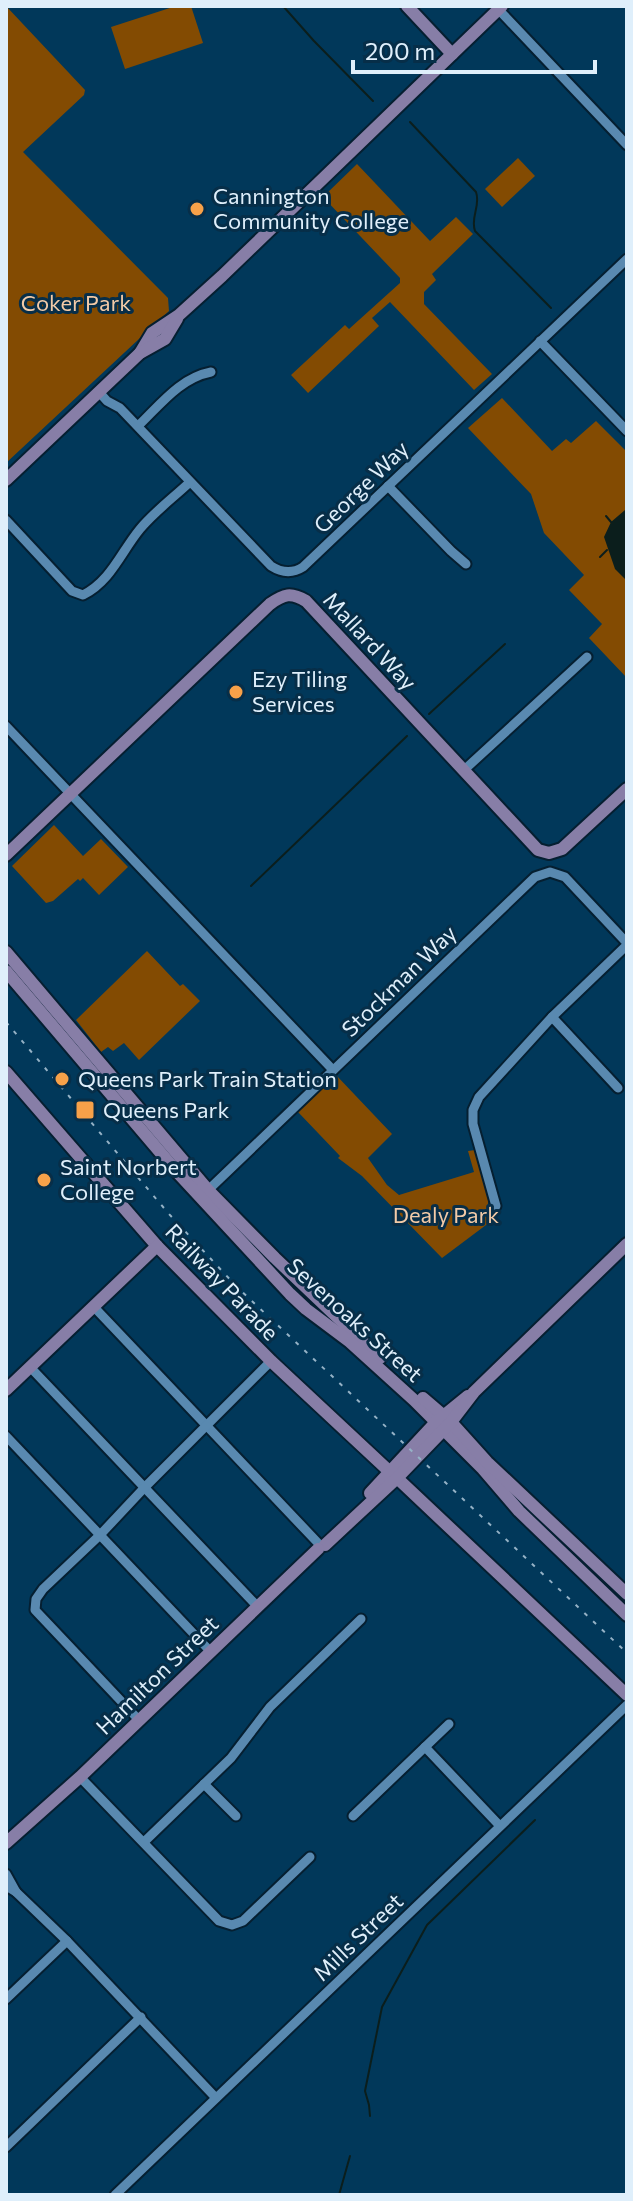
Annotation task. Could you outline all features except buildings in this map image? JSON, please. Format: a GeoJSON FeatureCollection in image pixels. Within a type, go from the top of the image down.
{"type":"FeatureCollection","features":[{"type":"Feature","properties":{"kind":"street"},"geometry":{"type":"LineString","coordinates":[[407,6],[455,51]]}},
{"type":"Feature","properties":{"kind":"street"},"geometry":{"type":"LineString","coordinates":[[417,6],[455,51]]}},
{"type":"Feature","properties":{"kind":"street"},"geometry":{"type":"LineString","coordinates":[[6,480],[140,353],[165,339],[179,315],[500,8],[627,145]]}},
{"type":"Feature","properties":{"kind":"street","name":"George Way"},"geometry":{"type":"LineString","coordinates":[[102,390],[113,395],[120,408],[271,566],[294,572],[303,567],[627,259]]}},
{"type":"Feature","properties":{"kind":"street"},"geometry":{"type":"LineString","coordinates":[[540,341],[627,431]]}},
{"type":"Feature","properties":{"kind":"street"},"geometry":{"type":"LineString","coordinates":[[138,426],[181,384],[196,375],[211,372]]}},
{"type":"Feature","properties":{"kind":"street"},"geometry":{"type":"LineString","coordinates":[[6,520],[72,591],[83,595],[94,590],[114,568],[141,528],[190,482]]}},
{"type":"Feature","properties":{"kind":"street"},"geometry":{"type":"LineString","coordinates":[[388,486],[466,564]]}},
{"type":"Feature","properties":{"kind":"street","name":"Mallard Way"},"geometry":{"type":"LineString","coordinates":[[6,855],[270,604],[287,594],[306,601],[538,850],[549,853],[562,849],[627,789]]}},
{"type":"Feature","properties":{"kind":"street"},"geometry":{"type":"LineString","coordinates":[[463,771],[587,657]]}},
{"type":"Feature","properties":{"kind":"street"},"geometry":{"type":"LineString","coordinates":[[6,726],[333,1070]]}},
{"type":"Feature","properties":{"kind":"street","name":"Stockman Way"},"geometry":{"type":"LineString","coordinates":[[204,1194],[535,877],[550,872],[565,877],[627,944]]}},
{"type":"Feature","properties":{"kind":"street"},"geometry":{"type":"LineString","coordinates":[[496,1206],[473,1124],[473,1110],[479,1097],[552,1017],[627,944]]}},
{"type":"Feature","properties":{"kind":"street","name":"Sevenoaks Street"},"geometry":{"type":"LineString","coordinates":[[6,952],[290,1294],[444,1422],[627,1594]]}},
{"type":"Feature","properties":{"kind":"street","name":"Sevenoaks Street"},"geometry":{"type":"LineString","coordinates":[[6,971],[177,1172],[204,1194]]}},
{"type":"Feature","properties":{"kind":"street"},"geometry":{"type":"LineString","coordinates":[[552,1017],[618,1088]]}},
{"type":"Feature","properties":{"kind":"street","name":"Railway Parade"},"geometry":{"type":"LineString","coordinates":[[6,1072],[157,1246],[271,1361],[627,1695]]}},
{"type":"Feature","properties":{"kind":"street","name":"Hamilton Street"},"geometry":{"type":"LineString","coordinates":[[6,1849],[394,1475],[474,1392],[627,1244]]}},
{"type":"Feature","properties":{"kind":"street"},"geometry":{"type":"LineString","coordinates":[[6,1390],[157,1246]]}},
{"type":"Feature","properties":{"kind":"street"},"geometry":{"type":"LineString","coordinates":[[94,1307],[321,1545]]}},
{"type":"Feature","properties":{"kind":"street"},"geometry":{"type":"LineString","coordinates":[[138,1719],[35,1610],[36,1599],[271,1361]]}},
{"type":"Feature","properties":{"kind":"street"},"geometry":{"type":"LineString","coordinates":[[30,1367],[257,1606]]}},
{"type":"Feature","properties":{"kind":"street","name":"Sevenoaks Street"},"geometry":{"type":"LineString","coordinates":[[444,1422],[519,1511],[627,1615]]}},
{"type":"Feature","properties":{"kind":"street"},"geometry":{"type":"LineString","coordinates":[[6,1436],[210,1651]]}},
{"type":"Feature","properties":{"kind":"street"},"geometry":{"type":"LineString","coordinates":[[144,1842],[231,1758],[270,1707],[361,1619]]}},
{"type":"Feature","properties":{"kind":"street","name":"Mills Street"},"geometry":{"type":"LineString","coordinates":[[115,2195],[627,1705]]}},
{"type":"Feature","properties":{"kind":"street"},"geometry":{"type":"LineString","coordinates":[[353,1816],[449,1724]]}},
{"type":"Feature","properties":{"kind":"street"},"geometry":{"type":"LineString","coordinates":[[425,1747],[500,1826]]}},
{"type":"Feature","properties":{"kind":"street"},"geometry":{"type":"LineString","coordinates":[[80,1777],[219,1921],[232,1925],[243,1921],[310,1857]]}},
{"type":"Feature","properties":{"kind":"street"},"geometry":{"type":"LineString","coordinates":[[204,1784],[236,1816]]}},
{"type":"Feature","properties":{"kind":"street","name":"Hamilton Street"},"geometry":{"type":"LineString","coordinates":[[6,1843],[23,1830]]}},
{"type":"Feature","properties":{"kind":"street"},"geometry":{"type":"LineString","coordinates":[[6,1874],[16,1892]]}},
{"type":"Feature","properties":{"kind":"street"},"geometry":{"type":"LineString","coordinates":[[6,1886],[67,1941],[216,2098]]}},
{"type":"Feature","properties":{"kind":"street"},"geometry":{"type":"LineString","coordinates":[[6,1999],[67,1941]]}},
{"type":"Feature","properties":{"kind":"street"},"geometry":{"type":"LineString","coordinates":[[6,2147],[141,2017]]}},
{"type":"Feature","properties":{"kind":"green space","name":"Coker Park"},"geometry":{"type":"Polygon","coordinates":[[[6,6],[85,90],[84,95],[23,152],[168,298],[169,311],[6,463],[6,6]]]}},
{"type":"Feature","properties":{"kind":"green space"},"geometry":{"type":"Polygon","coordinates":[[[176,6],[191,6],[203,43],[125,69],[111,27],[176,6]]]}},
{"type":"Feature","properties":{"kind":"green space"},"geometry":{"type":"Polygon","coordinates":[[[518,158],[535,176],[502,207],[485,189],[518,158]]]}},
{"type":"Feature","properties":{"kind":"green space"},"geometry":{"type":"Polygon","coordinates":[[[357,164],[430,241],[456,217],[473,234],[432,274],[436,280],[424,292],[424,304],[492,374],[474,390],[390,302],[372,318],[379,326],[308,393],[291,375],[345,325],[349,329],[400,283],[400,278],[323,197],[357,164]]]}},
{"type":"Feature","properties":{"kind":"green space"},"geometry":{"type":"Polygon","coordinates":[[[502,398],[552,451],[566,439],[571,443],[596,421],[627,452],[627,678],[589,638],[602,624],[569,590],[584,575],[544,533],[531,494],[468,428],[502,398]]]}},
{"type":"Feature","properties":{"kind":"green space"},"geometry":{"type":"Polygon","coordinates":[[[54,825],[83,856],[101,839],[128,867],[99,895],[83,878],[46,903],[12,866],[54,825]]]}},
{"type":"Feature","properties":{"kind":"green space"},"geometry":{"type":"Polygon","coordinates":[[[147,951],[180,986],[183,984],[200,1001],[139,1060],[124,1043],[113,1051],[108,1047],[101,1052],[76,1020],[147,951]]]}},
{"type":"Feature","properties":{"kind":"green space","name":"Dealy Park"},"geometry":{"type":"Polygon","coordinates":[[[336,1075],[392,1134],[368,1158],[387,1185],[399,1195],[474,1172],[468,1151],[475,1150],[489,1196],[487,1211],[490,1222],[442,1258],[362,1176],[338,1158],[340,1156],[298,1112],[336,1075]]]}},
{"type":"Feature","properties":{"kind":"shaded area"},"geometry":{"type":"Polygon","coordinates":[[[625,510],[627,581],[615,569],[604,537],[611,522],[625,510]]]}},
{"type":"Feature","properties":{"kind":"waterway"},"geometry":{"type":"LineString","coordinates":[[283,6],[373,101]]}},
{"type":"Feature","properties":{"kind":"waterway"},"geometry":{"type":"LineString","coordinates":[[410,122],[476,192],[475,231],[551,308]]}},
{"type":"Feature","properties":{"kind":"waterway"},"geometry":{"type":"LineString","coordinates":[[606,516],[611,522]]}},
{"type":"Feature","properties":{"kind":"waterway"},"geometry":{"type":"LineString","coordinates":[[600,557],[607,550]]}},
{"type":"Feature","properties":{"kind":"waterway"},"geometry":{"type":"LineString","coordinates":[[429,714],[505,644]]}},
{"type":"Feature","properties":{"kind":"waterway"},"geometry":{"type":"LineString","coordinates":[[251,886],[407,736]]}},
{"type":"Feature","properties":{"kind":"waterway"},"geometry":{"type":"LineString","coordinates":[[370,2116],[365,2091],[382,2007],[427,1925],[535,1820]]}},
{"type":"Feature","properties":{"kind":"waterway"},"geometry":{"type":"LineString","coordinates":[[339,2195],[350,2156]]}},
{"type":"Feature","properties":{"kind":"railway"},"geometry":{"type":"LineString","coordinates":[[6,1022],[169,1214],[237,1287],[627,1653]]}},
{"type":"Feature","properties":{"kind":"place","name":"Cannington Community College"},"geometry":{"type":"Point","coordinates":[197,209]}},
{"type":"Feature","properties":{"kind":"place","name":"Ezy Tiling Services"},"geometry":{"type":"Point","coordinates":[236,692]}},
{"type":"Feature","properties":{"kind":"place","name":"Queens Park Train Station"},"geometry":{"type":"Point","coordinates":[62,1079]}},
{"type":"Feature","properties":{"kind":"place","name":"Queens Park"},"geometry":{"type":"Point","coordinates":[85,1110]}},
{"type":"Feature","properties":{"kind":"place","name":"Saint Norbert College"},"geometry":{"type":"Point","coordinates":[44,1180]}}]}
